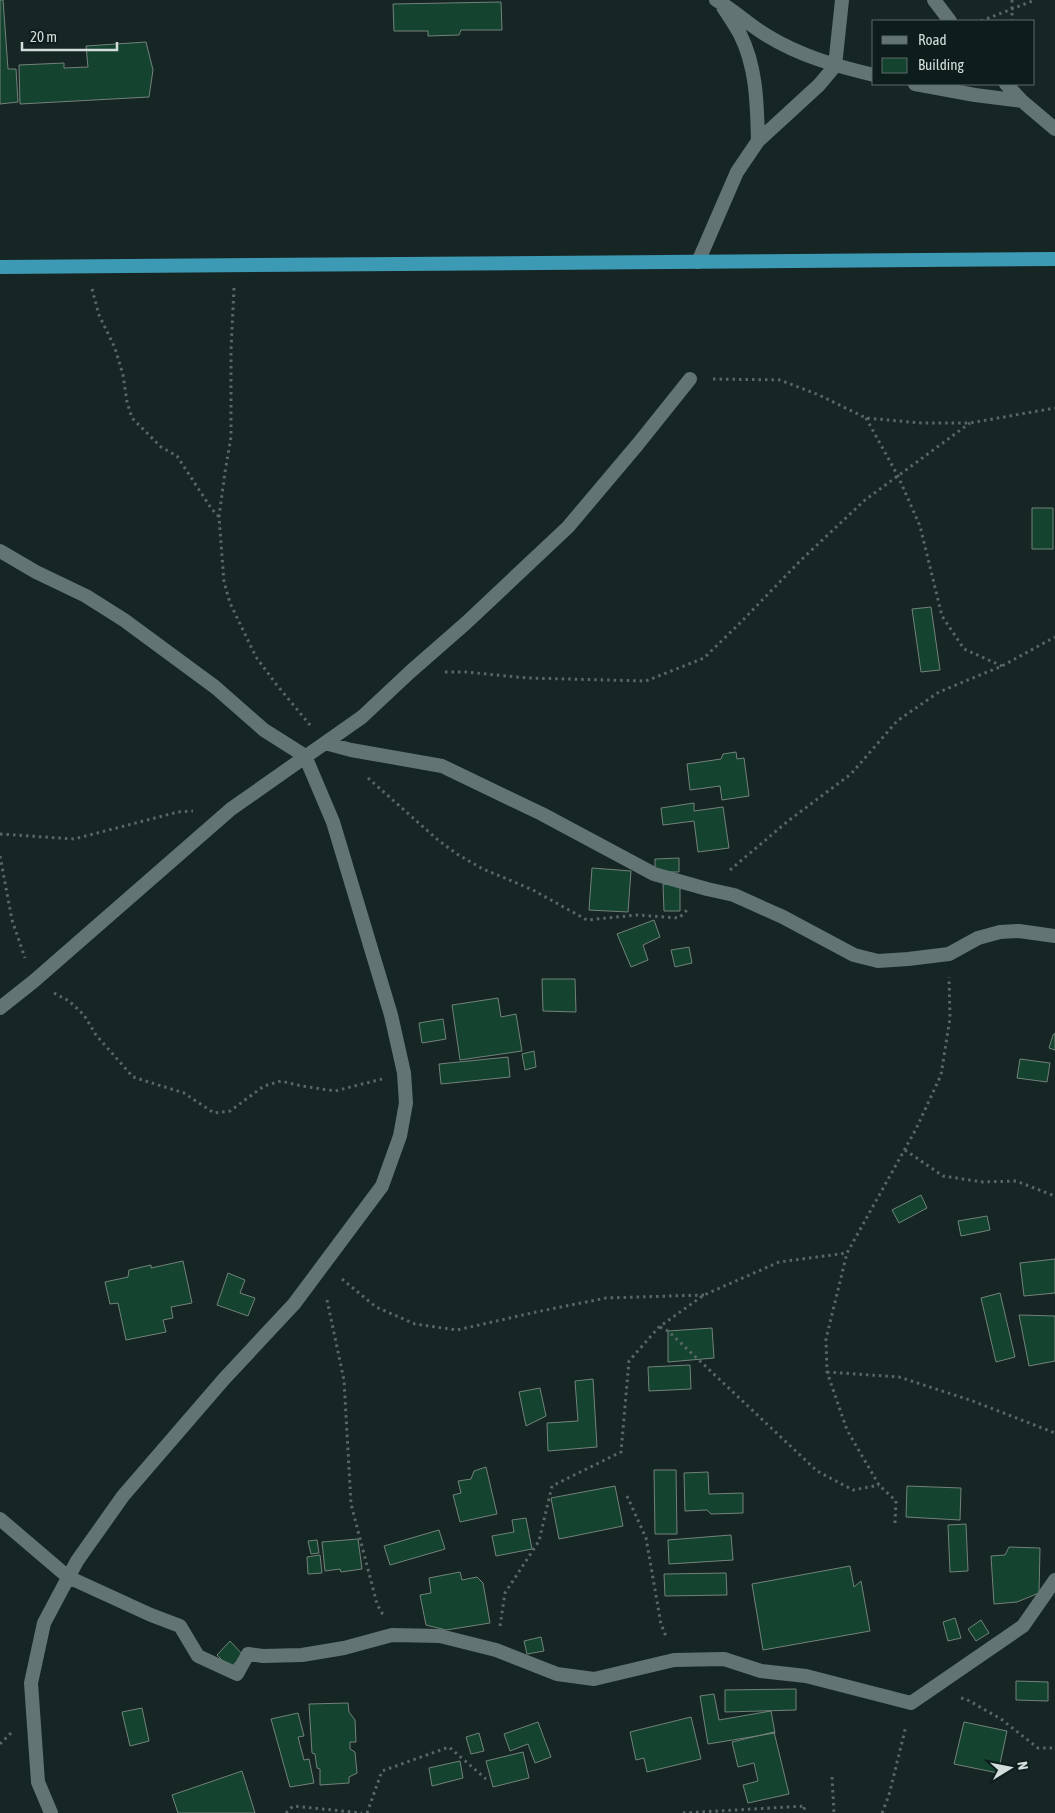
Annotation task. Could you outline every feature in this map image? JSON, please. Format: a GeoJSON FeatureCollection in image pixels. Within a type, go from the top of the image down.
{"type":"FeatureCollection","features":[{"type":"Feature","properties":{"kind":"highway"},"geometry":{"type":"LineString","coordinates":[[0,267],[1055,259]]}},
{"type":"Feature","properties":{"kind":"street"},"geometry":{"type":"LineString","coordinates":[[698,262],[737,172],[758,142],[819,85],[835,66],[842,0]]}},
{"type":"Feature","properties":{"kind":"street"},"geometry":{"type":"LineString","coordinates":[[934,0],[949,20]]}},
{"type":"Feature","properties":{"kind":"street"},"geometry":{"type":"LineString","coordinates":[[718,1],[766,35],[797,52],[835,66],[872,75]]}},
{"type":"Feature","properties":{"kind":"street"},"geometry":{"type":"LineString","coordinates":[[718,1],[740,34],[750,59],[757,94],[758,142]]}},
{"type":"Feature","properties":{"kind":"street"},"geometry":{"type":"LineString","coordinates":[[920,85],[965,94],[1022,101]]}},
{"type":"Feature","properties":{"kind":"street"},"geometry":{"type":"LineString","coordinates":[[1007,85],[1022,101],[1055,129]]}},
{"type":"Feature","properties":{"kind":"street"},"geometry":{"type":"LineString","coordinates":[[0,1008],[34,982],[231,809],[362,717],[466,623],[568,527],[690,379]]}},
{"type":"Feature","properties":{"kind":"street"},"geometry":{"type":"LineString","coordinates":[[0,551],[36,572],[86,596],[124,620],[215,687],[264,730],[305,756],[333,822],[390,1015],[404,1073],[406,1103],[400,1136],[382,1186],[294,1304],[224,1378],[123,1496],[77,1561],[44,1623],[31,1684],[38,1782],[51,1813]]}},
{"type":"Feature","properties":{"kind":"street"},"geometry":{"type":"LineString","coordinates":[[324,743],[351,750],[442,766],[542,814],[654,874],[734,895],[783,917],[854,955],[878,961],[949,954],[978,938],[1000,932],[1019,931],[1055,936]]}},
{"type":"Feature","properties":{"kind":"street"},"geometry":{"type":"LineString","coordinates":[[0,1519],[68,1577],[151,1615],[180,1626],[198,1656],[237,1674],[248,1654],[263,1656],[302,1655],[344,1648],[392,1635],[440,1636],[496,1650],[557,1674],[594,1680],[674,1660],[724,1659],[760,1671],[806,1676],[911,1703],[1023,1626],[1055,1580]]}},
{"type":"Feature","properties":{"kind":"path"},"geometry":{"type":"LineString","coordinates":[[1012,0],[1012,20]]}},
{"type":"Feature","properties":{"kind":"path"},"geometry":{"type":"LineString","coordinates":[[984,20],[1035,0]]}},
{"type":"Feature","properties":{"kind":"path"},"geometry":{"type":"LineString","coordinates":[[235,265],[231,350],[231,437],[219,517],[224,582],[230,603],[241,629],[256,657],[324,743]]}},
{"type":"Feature","properties":{"kind":"path"},"geometry":{"type":"LineString","coordinates":[[85,266],[99,315],[116,348],[132,418],[160,446],[177,456],[219,517]]}},
{"type":"Feature","properties":{"kind":"path"},"geometry":{"type":"LineString","coordinates":[[690,379],[780,380],[819,395],[866,418],[921,423],[970,423],[1055,408]]}},
{"type":"Feature","properties":{"kind":"path"},"geometry":{"type":"LineString","coordinates":[[866,418],[898,476],[920,526],[942,616],[964,649],[1002,666]]}},
{"type":"Feature","properties":{"kind":"path"},"geometry":{"type":"LineString","coordinates":[[410,672],[466,672],[527,678],[646,681],[704,658],[801,560],[865,500],[970,423]]}},
{"type":"Feature","properties":{"kind":"path"},"geometry":{"type":"LineString","coordinates":[[351,750],[363,773],[444,845],[483,869],[533,890],[587,920],[637,915],[679,918],[707,889],[788,821],[851,774],[897,721],[939,692],[1002,666],[1055,637]]}},
{"type":"Feature","properties":{"kind":"path"},"geometry":{"type":"LineString","coordinates":[[0,834],[74,839],[178,812],[231,809]]}},
{"type":"Feature","properties":{"kind":"path"},"geometry":{"type":"LineString","coordinates":[[0,856],[12,920],[34,982],[69,1001],[84,1015],[96,1035],[133,1077],[184,1093],[214,1113],[230,1111],[264,1086],[281,1081],[335,1091],[404,1073]]}},
{"type":"Feature","properties":{"kind":"path"},"geometry":{"type":"LineString","coordinates":[[895,1523],[896,1501],[879,1485],[847,1430],[827,1372],[826,1339],[847,1253],[916,1129],[940,1075],[950,1018],[949,954]]}},
{"type":"Feature","properties":{"kind":"path"},"geometry":{"type":"LineString","coordinates":[[905,1150],[943,1176],[983,1182],[1016,1181],[1055,1196]]}},
{"type":"Feature","properties":{"kind":"path"},"geometry":{"type":"LineString","coordinates":[[496,1650],[505,1593],[539,1541],[552,1486],[621,1452],[629,1361],[659,1327],[704,1295],[779,1262],[847,1253]]}},
{"type":"Feature","properties":{"kind":"path"},"geometry":{"type":"LineString","coordinates":[[322,1267],[376,1308],[415,1324],[457,1330],[606,1298],[704,1295]]}},
{"type":"Feature","properties":{"kind":"path"},"geometry":{"type":"LineString","coordinates":[[322,1267],[344,1380],[351,1504],[377,1604],[392,1635]]}},
{"type":"Feature","properties":{"kind":"path"},"geometry":{"type":"LineString","coordinates":[[659,1327],[668,1330],[817,1471],[853,1490],[879,1485]]}},
{"type":"Feature","properties":{"kind":"path"},"geometry":{"type":"LineString","coordinates":[[827,1372],[898,1377],[970,1400],[1055,1433]]}},
{"type":"Feature","properties":{"kind":"path"},"geometry":{"type":"LineString","coordinates":[[627,1496],[646,1538],[661,1624],[674,1660]]}},
{"type":"Feature","properties":{"kind":"path"},"geometry":{"type":"LineString","coordinates":[[959,1697],[966,1698],[1001,1719],[1038,1748],[1055,1748]]}},
{"type":"Feature","properties":{"kind":"path"},"geometry":{"type":"LineString","coordinates":[[882,1813],[889,1795],[911,1703]]}},
{"type":"Feature","properties":{"kind":"path"},"geometry":{"type":"LineString","coordinates":[[367,1813],[382,1771],[449,1747],[486,1779]]}},
{"type":"Feature","properties":{"kind":"path"},"geometry":{"type":"LineString","coordinates":[[832,1777],[834,1813]]}},
{"type":"Feature","properties":{"kind":"path"},"geometry":{"type":"LineString","coordinates":[[286,1813],[293,1806],[362,1813]]}},
{"type":"Feature","properties":{"kind":"path"},"geometry":{"type":"LineString","coordinates":[[682,1813],[805,1806],[803,1813]]}},
{"type":"Feature","properties":{"kind":"building"},"geometry":{"type":"Polygon","coordinates":[[[0,0],[3,0],[8,69],[16,69],[18,102],[0,104],[0,0]]]}},
{"type":"Feature","properties":{"kind":"building"},"geometry":{"type":"Polygon","coordinates":[[[501,2],[502,30],[461,30],[459,35],[428,36],[428,31],[394,31],[393,4],[501,2]]]}},
{"type":"Feature","properties":{"kind":"building"},"geometry":{"type":"Polygon","coordinates":[[[146,42],[153,70],[149,97],[20,104],[19,65],[64,63],[64,68],[88,67],[86,46],[146,42]]]}},
{"type":"Feature","properties":{"kind":"building"},"geometry":{"type":"Polygon","coordinates":[[[1032,508],[1053,508],[1053,549],[1032,549],[1032,508]]]}},
{"type":"Feature","properties":{"kind":"building"},"geometry":{"type":"Polygon","coordinates":[[[931,607],[940,670],[921,672],[912,609],[931,607]]]}},
{"type":"Feature","properties":{"kind":"building"},"geometry":{"type":"Polygon","coordinates":[[[736,752],[737,759],[744,758],[749,796],[722,800],[720,786],[690,790],[687,764],[721,759],[723,754],[736,752]]]}},
{"type":"Feature","properties":{"kind":"building"},"geometry":{"type":"Polygon","coordinates":[[[694,803],[694,811],[723,807],[729,848],[698,852],[694,821],[663,825],[661,808],[694,803]]]}},
{"type":"Feature","properties":{"kind":"building"},"geometry":{"type":"Polygon","coordinates":[[[679,858],[679,872],[655,872],[655,859],[679,858]]]}},
{"type":"Feature","properties":{"kind":"building"},"geometry":{"type":"Polygon","coordinates":[[[592,868],[631,871],[628,912],[589,910],[592,868]]]}},
{"type":"Feature","properties":{"kind":"building"},"geometry":{"type":"Polygon","coordinates":[[[663,884],[680,885],[680,911],[664,911],[663,884]]]}},
{"type":"Feature","properties":{"kind":"building"},"geometry":{"type":"Polygon","coordinates":[[[654,920],[660,937],[643,945],[648,960],[631,967],[617,934],[654,920]]]}},
{"type":"Feature","properties":{"kind":"building"},"geometry":{"type":"Polygon","coordinates":[[[689,947],[692,963],[675,967],[671,950],[689,947]]]}},
{"type":"Feature","properties":{"kind":"building"},"geometry":{"type":"Polygon","coordinates":[[[542,979],[575,979],[576,1012],[543,1011],[542,979]]]}},
{"type":"Feature","properties":{"kind":"building"},"geometry":{"type":"Polygon","coordinates":[[[498,998],[501,1017],[516,1014],[522,1051],[460,1060],[452,1005],[498,998]]]}},
{"type":"Feature","properties":{"kind":"building"},"geometry":{"type":"Polygon","coordinates":[[[443,1019],[446,1039],[422,1043],[419,1023],[443,1019]]]}},
{"type":"Feature","properties":{"kind":"building"},"geometry":{"type":"Polygon","coordinates":[[[1055,1033],[1055,1050],[1049,1048],[1055,1033]]]}},
{"type":"Feature","properties":{"kind":"building"},"geometry":{"type":"Polygon","coordinates":[[[534,1051],[536,1067],[525,1070],[522,1054],[534,1051]]]}},
{"type":"Feature","properties":{"kind":"building"},"geometry":{"type":"Polygon","coordinates":[[[508,1057],[510,1077],[441,1084],[439,1064],[508,1057]]]}},
{"type":"Feature","properties":{"kind":"building"},"geometry":{"type":"Polygon","coordinates":[[[1020,1059],[1050,1063],[1047,1082],[1017,1078],[1020,1059]]]}},
{"type":"Feature","properties":{"kind":"building"},"geometry":{"type":"Polygon","coordinates":[[[921,1195],[927,1208],[899,1223],[892,1210],[921,1195]]]}},
{"type":"Feature","properties":{"kind":"building"},"geometry":{"type":"Polygon","coordinates":[[[987,1216],[990,1230],[961,1236],[958,1221],[987,1216]]]}},
{"type":"Feature","properties":{"kind":"building"},"geometry":{"type":"Polygon","coordinates":[[[1055,1259],[1055,1293],[1024,1296],[1020,1263],[1055,1259]]]}},
{"type":"Feature","properties":{"kind":"building"},"geometry":{"type":"Polygon","coordinates":[[[183,1261],[192,1303],[171,1307],[173,1318],[163,1320],[166,1332],[126,1340],[118,1303],[110,1304],[105,1282],[128,1277],[129,1270],[151,1265],[151,1268],[183,1261]]]}},
{"type":"Feature","properties":{"kind":"building"},"geometry":{"type":"Polygon","coordinates":[[[228,1273],[245,1280],[240,1293],[255,1298],[248,1316],[217,1305],[228,1273]]]}},
{"type":"Feature","properties":{"kind":"building"},"geometry":{"type":"Polygon","coordinates":[[[1000,1293],[1015,1357],[996,1362],[981,1298],[1000,1293]]]}},
{"type":"Feature","properties":{"kind":"building"},"geometry":{"type":"Polygon","coordinates":[[[1019,1315],[1055,1316],[1055,1361],[1029,1366],[1019,1315]]]}},
{"type":"Feature","properties":{"kind":"building"},"geometry":{"type":"Polygon","coordinates":[[[712,1328],[714,1358],[668,1362],[668,1331],[712,1328]]]}},
{"type":"Feature","properties":{"kind":"building"},"geometry":{"type":"Polygon","coordinates":[[[690,1365],[691,1389],[649,1391],[648,1367],[690,1365]]]}},
{"type":"Feature","properties":{"kind":"building"},"geometry":{"type":"Polygon","coordinates":[[[593,1379],[597,1447],[548,1451],[547,1423],[578,1421],[575,1381],[593,1379]]]}},
{"type":"Feature","properties":{"kind":"building"},"geometry":{"type":"Polygon","coordinates":[[[540,1388],[546,1416],[526,1426],[519,1392],[540,1388]]]}},
{"type":"Feature","properties":{"kind":"building"},"geometry":{"type":"Polygon","coordinates":[[[486,1467],[497,1514],[460,1522],[453,1495],[461,1493],[458,1481],[471,1479],[474,1471],[486,1467]]]}},
{"type":"Feature","properties":{"kind":"building"},"geometry":{"type":"Polygon","coordinates":[[[654,1470],[676,1470],[677,1534],[655,1534],[654,1470]]]}},
{"type":"Feature","properties":{"kind":"building"},"geometry":{"type":"Polygon","coordinates":[[[708,1472],[709,1494],[743,1493],[743,1513],[711,1514],[707,1510],[685,1511],[684,1473],[708,1472]]]}},
{"type":"Feature","properties":{"kind":"building"},"geometry":{"type":"Polygon","coordinates":[[[615,1486],[623,1526],[559,1539],[551,1498],[615,1486]]]}},
{"type":"Feature","properties":{"kind":"building"},"geometry":{"type":"Polygon","coordinates":[[[907,1486],[961,1488],[960,1520],[906,1517],[907,1486]]]}},
{"type":"Feature","properties":{"kind":"building"},"geometry":{"type":"Polygon","coordinates":[[[526,1518],[532,1549],[496,1556],[492,1536],[514,1532],[512,1520],[526,1518]]]}},
{"type":"Feature","properties":{"kind":"building"},"geometry":{"type":"Polygon","coordinates":[[[966,1524],[968,1571],[950,1572],[948,1525],[966,1524]]]}},
{"type":"Feature","properties":{"kind":"building"},"geometry":{"type":"Polygon","coordinates":[[[439,1530],[445,1549],[390,1565],[384,1546],[439,1530]]]}},
{"type":"Feature","properties":{"kind":"building"},"geometry":{"type":"Polygon","coordinates":[[[731,1535],[733,1560],[669,1564],[668,1540],[731,1535]]]}},
{"type":"Feature","properties":{"kind":"building"},"geometry":{"type":"Polygon","coordinates":[[[358,1539],[362,1569],[341,1572],[340,1569],[325,1571],[322,1542],[358,1539]]]}},
{"type":"Feature","properties":{"kind":"building"},"geometry":{"type":"Polygon","coordinates":[[[317,1540],[319,1553],[311,1554],[308,1541],[317,1540]]]}},
{"type":"Feature","properties":{"kind":"building"},"geometry":{"type":"Polygon","coordinates":[[[1009,1547],[1040,1548],[1039,1593],[1017,1602],[994,1604],[991,1556],[1005,1555],[1009,1547]]]}},
{"type":"Feature","properties":{"kind":"building"},"geometry":{"type":"Polygon","coordinates":[[[320,1555],[322,1573],[308,1574],[307,1557],[320,1555]]]}},
{"type":"Feature","properties":{"kind":"building"},"geometry":{"type":"Polygon","coordinates":[[[850,1566],[854,1587],[861,1581],[870,1631],[763,1650],[752,1584],[850,1566]]]}},
{"type":"Feature","properties":{"kind":"building"},"geometry":{"type":"Polygon","coordinates":[[[460,1572],[462,1580],[477,1577],[483,1583],[490,1623],[446,1630],[426,1625],[420,1595],[431,1593],[429,1578],[460,1572]]]}},
{"type":"Feature","properties":{"kind":"building"},"geometry":{"type":"Polygon","coordinates":[[[726,1573],[727,1595],[665,1596],[664,1574],[726,1573]]]}},
{"type":"Feature","properties":{"kind":"building"},"geometry":{"type":"Polygon","coordinates":[[[955,1618],[961,1638],[948,1641],[943,1622],[955,1618]]]}},
{"type":"Feature","properties":{"kind":"building"},"geometry":{"type":"Polygon","coordinates":[[[981,1620],[989,1633],[976,1641],[968,1629],[981,1620]]]}},
{"type":"Feature","properties":{"kind":"building"},"geometry":{"type":"Polygon","coordinates":[[[541,1637],[544,1651],[527,1654],[524,1641],[541,1637]]]}},
{"type":"Feature","properties":{"kind":"building"},"geometry":{"type":"Polygon","coordinates":[[[230,1641],[243,1655],[230,1668],[217,1655],[230,1641]]]}},
{"type":"Feature","properties":{"kind":"building"},"geometry":{"type":"Polygon","coordinates":[[[1016,1681],[1048,1682],[1048,1701],[1016,1700],[1016,1681]]]}},
{"type":"Feature","properties":{"kind":"building"},"geometry":{"type":"Polygon","coordinates":[[[796,1689],[796,1710],[725,1712],[725,1690],[796,1689]]]}},
{"type":"Feature","properties":{"kind":"building"},"geometry":{"type":"Polygon","coordinates":[[[714,1694],[719,1720],[771,1711],[775,1733],[708,1744],[700,1696],[714,1694]]]}},
{"type":"Feature","properties":{"kind":"building"},"geometry":{"type":"Polygon","coordinates":[[[348,1703],[349,1712],[355,1720],[356,1742],[350,1742],[350,1749],[355,1752],[357,1773],[349,1777],[349,1783],[320,1785],[320,1769],[317,1768],[315,1754],[312,1753],[309,1704],[348,1703]]]}},
{"type":"Feature","properties":{"kind":"building"},"geometry":{"type":"Polygon","coordinates":[[[142,1708],[149,1741],[130,1746],[122,1712],[142,1708]]]}},
{"type":"Feature","properties":{"kind":"building"},"geometry":{"type":"Polygon","coordinates":[[[298,1713],[304,1736],[298,1737],[304,1760],[309,1759],[314,1783],[290,1787],[271,1719],[298,1713]]]}},
{"type":"Feature","properties":{"kind":"building"},"geometry":{"type":"Polygon","coordinates":[[[691,1717],[701,1759],[647,1772],[644,1758],[636,1760],[630,1732],[691,1717]]]}},
{"type":"Feature","properties":{"kind":"building"},"geometry":{"type":"Polygon","coordinates":[[[538,1722],[551,1757],[535,1763],[528,1744],[510,1751],[504,1734],[538,1722]]]}},
{"type":"Feature","properties":{"kind":"building"},"geometry":{"type":"Polygon","coordinates":[[[964,1722],[1007,1731],[998,1773],[954,1764],[964,1722]]]}},
{"type":"Feature","properties":{"kind":"building"},"geometry":{"type":"Polygon","coordinates":[[[774,1732],[789,1794],[748,1803],[743,1785],[758,1781],[754,1763],[738,1767],[732,1742],[774,1732]]]}},
{"type":"Feature","properties":{"kind":"building"},"geometry":{"type":"Polygon","coordinates":[[[479,1733],[484,1751],[471,1754],[466,1737],[479,1733]]]}},
{"type":"Feature","properties":{"kind":"building"},"geometry":{"type":"Polygon","coordinates":[[[523,1752],[529,1778],[493,1787],[486,1761],[523,1752]]]}},
{"type":"Feature","properties":{"kind":"building"},"geometry":{"type":"Polygon","coordinates":[[[460,1761],[463,1778],[432,1786],[429,1768],[460,1761]]]}},
{"type":"Feature","properties":{"kind":"building"},"geometry":{"type":"Polygon","coordinates":[[[242,1771],[255,1813],[178,1813],[172,1795],[242,1771]]]}}]}
